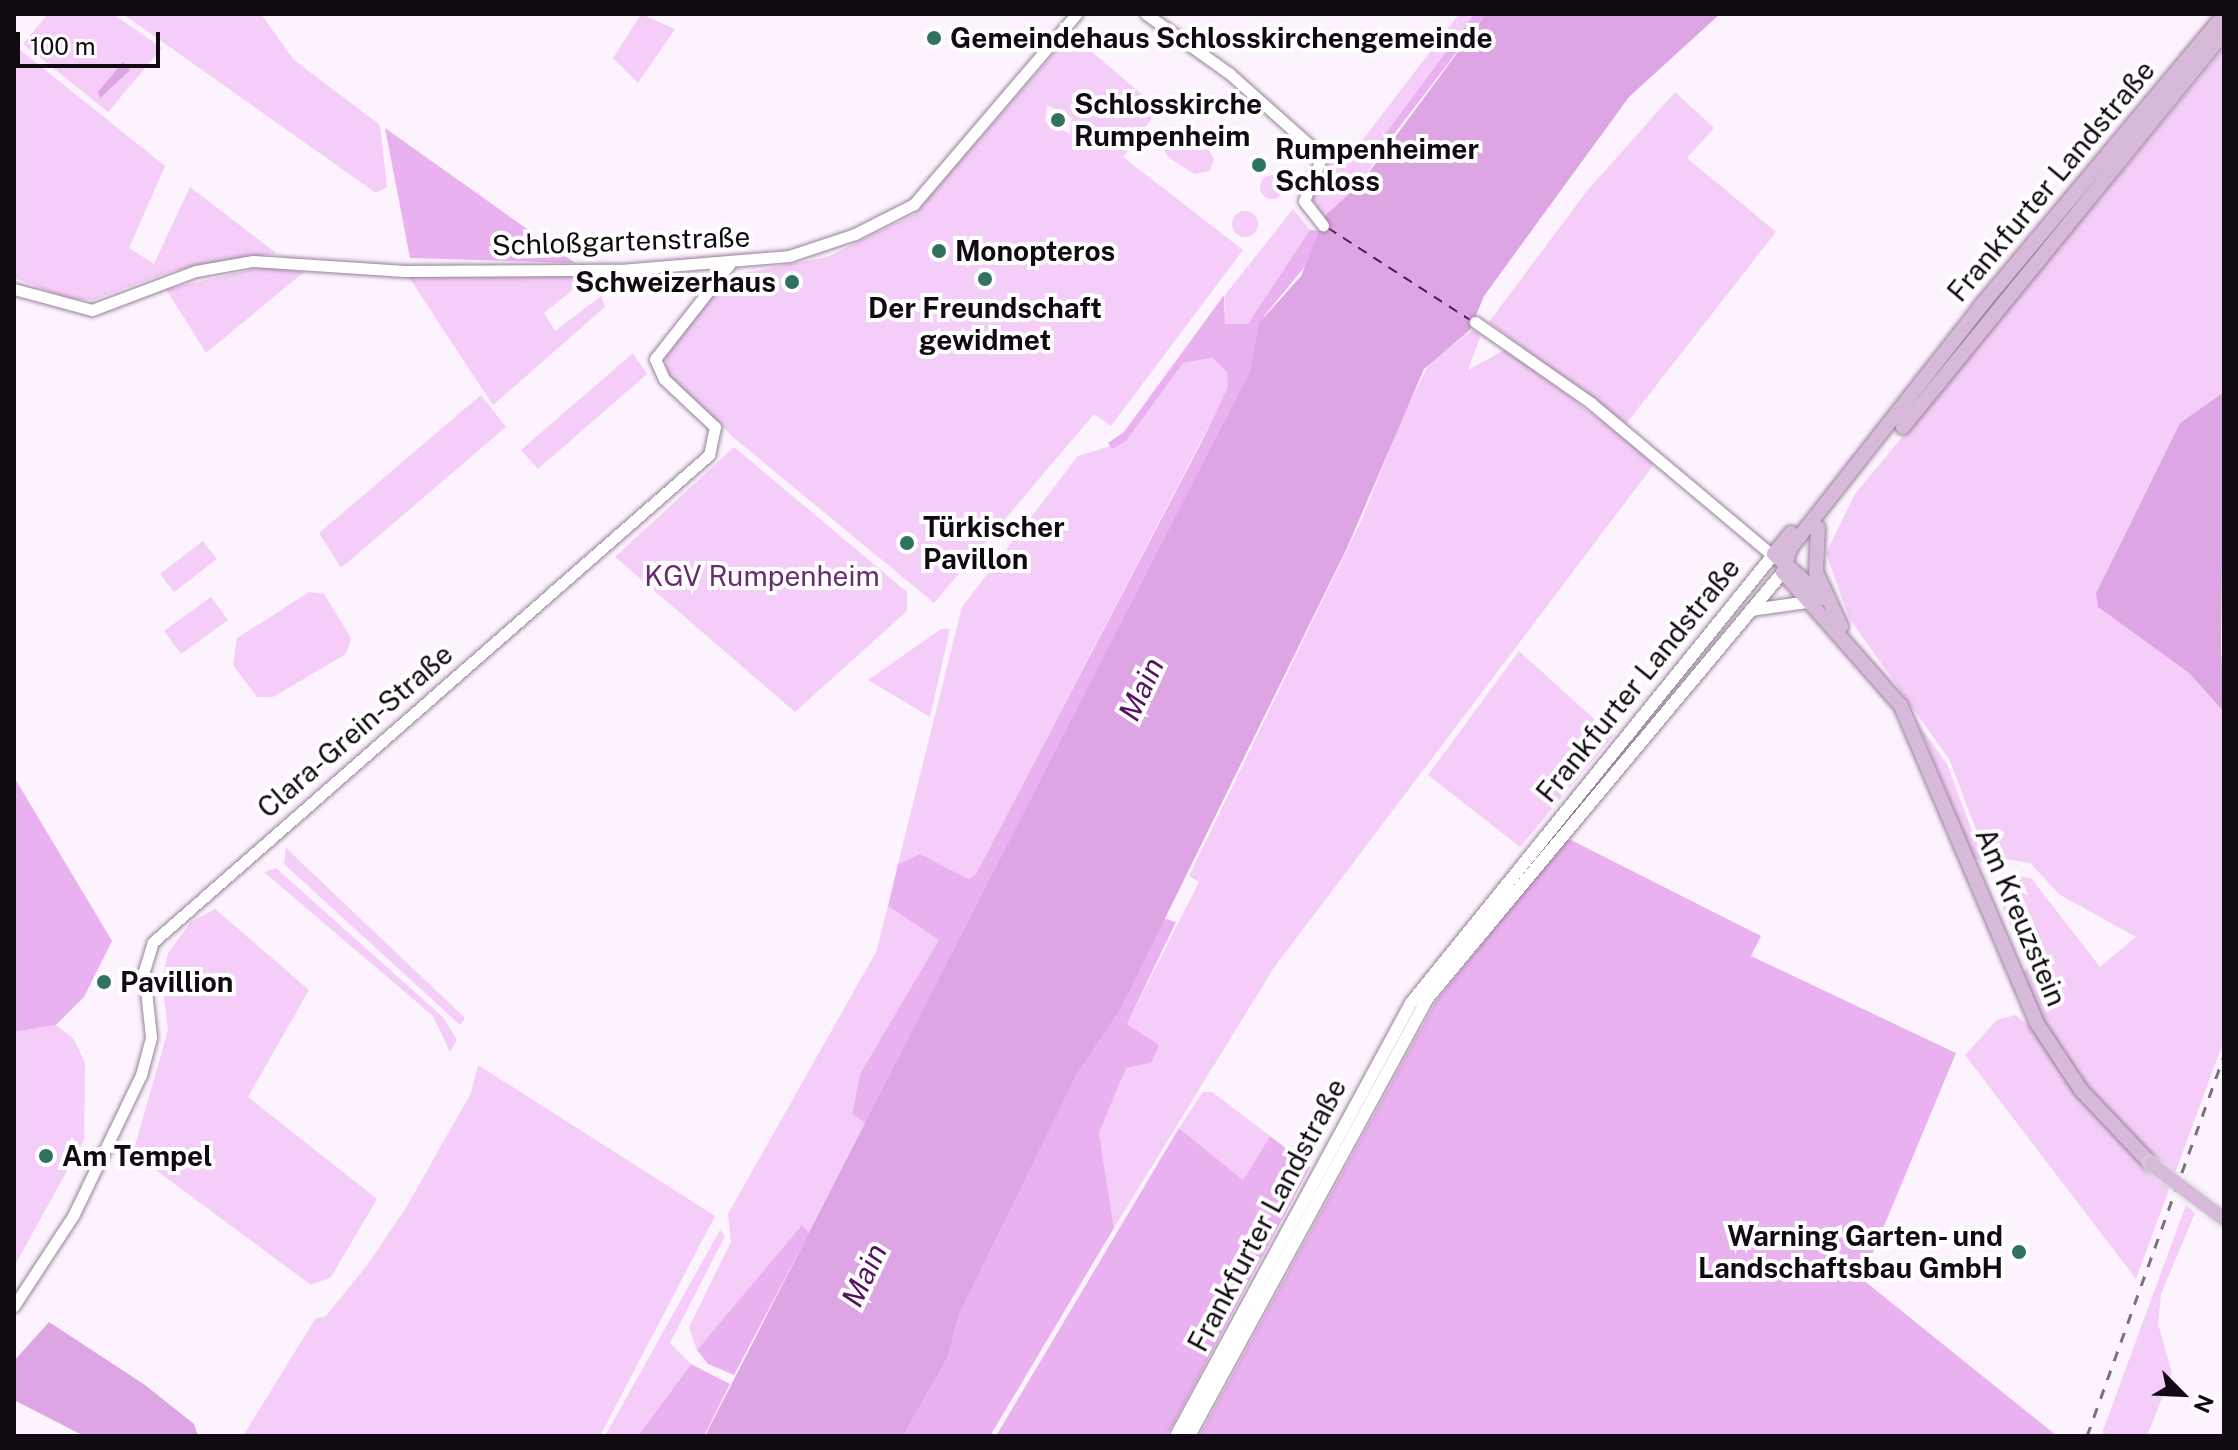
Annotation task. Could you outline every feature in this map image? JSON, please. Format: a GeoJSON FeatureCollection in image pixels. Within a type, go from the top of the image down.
{"type":"FeatureCollection","features":[{"type":"Feature","properties":{"kind":"main road","name":"Frankfurter Landstraße"},"geometry":{"type":"LineString","coordinates":[[1176,1436],[1425,983],[1780,560],[1985,301],[2224,15]]}},
{"type":"Feature","properties":{"kind":"main road","name":"Frankfurter Landstraße"},"geometry":{"type":"LineString","coordinates":[[1189,1436],[1427,999],[1751,610],[1780,560],[1818,528],[2224,33]]}},
{"type":"Feature","properties":{"kind":"main road","name":"Am Kreuzstein"},"geometry":{"type":"LineString","coordinates":[[1818,528],[1815,566],[1825,599],[1847,637]]}},
{"type":"Feature","properties":{"kind":"main road","name":"Am Kreuzstein"},"geometry":{"type":"LineString","coordinates":[[1780,560],[1808,602],[1847,637],[1890,689],[1924,749],[2038,1025],[2081,1090],[2151,1164],[2224,1219]]}},
{"type":"Feature","properties":{"kind":"main road"},"geometry":{"type":"LineString","coordinates":[[1780,560],[1825,599]]}},
{"type":"Feature","properties":{"kind":"main road"},"geometry":{"type":"LineString","coordinates":[[1751,610],[1808,602]]}},
{"type":"Feature","properties":{"kind":"street","name":"Schloßgartenstraße"},"geometry":{"type":"LineString","coordinates":[[14,289],[84,310],[242,263],[405,271],[729,265],[836,242],[914,204],[1076,14]]}},
{"type":"Feature","properties":{"kind":"street"},"geometry":{"type":"LineString","coordinates":[[1146,14],[1205,56],[1322,156],[1304,201],[1323,225]]}},
{"type":"Feature","properties":{"kind":"street","name":"Clara-Grein-Straße"},"geometry":{"type":"LineString","coordinates":[[14,1306],[73,1216],[141,1075],[151,1037],[144,971],[153,942],[709,455],[715,427],[664,379],[655,359],[729,265]]}},
{"type":"Feature","properties":{"kind":"street"},"geometry":{"type":"LineString","coordinates":[[1475,322],[1591,403],[1780,560]]}},
{"type":"Feature","properties":{"kind":"green space"},"geometry":{"type":"Polygon","coordinates":[[[48,14],[113,14],[162,48],[108,112],[23,44],[48,14]]]}},
{"type":"Feature","properties":{"kind":"green space"},"geometry":{"type":"Polygon","coordinates":[[[123,14],[261,14],[294,60],[380,125],[387,187],[376,193],[123,14]]]}},
{"type":"Feature","properties":{"kind":"green space"},"geometry":{"type":"Polygon","coordinates":[[[641,14],[675,29],[638,83],[613,58],[641,14]]]}},
{"type":"Feature","properties":{"kind":"green space"},"geometry":{"type":"Polygon","coordinates":[[[1459,14],[1474,14],[1377,145],[1381,151],[1361,183],[1324,219],[1312,198],[1329,161],[1348,159],[1459,14]]]}},
{"type":"Feature","properties":{"kind":"green space"},"geometry":{"type":"Polygon","coordinates":[[[1071,34],[1159,109],[1123,157],[1243,250],[1111,426],[1094,414],[934,603],[734,438],[668,374],[663,351],[732,275],[827,257],[913,215],[1071,34]],[[1047,105],[1045,121],[1070,134],[1072,118],[1047,105]]]}},
{"type":"Feature","properties":{"kind":"green space"},"geometry":{"type":"Polygon","coordinates":[[[14,45],[165,166],[129,248],[154,264],[190,187],[276,253],[172,271],[93,300],[69,299],[14,278],[14,45]]]}},
{"type":"Feature","properties":{"kind":"green space"},"geometry":{"type":"Polygon","coordinates":[[[2224,48],[2224,392],[2180,423],[2096,593],[2098,607],[2189,673],[2224,712],[2224,1040],[2136,1279],[1965,1055],[1997,1020],[2015,1015],[2030,1026],[2042,1018],[2003,932],[2024,971],[2029,966],[2000,902],[2006,875],[2031,878],[2100,967],[2136,937],[2060,895],[2030,863],[1986,856],[1949,759],[1849,618],[1826,553],[1855,494],[2224,48]]]}},
{"type":"Feature","properties":{"kind":"green space"},"geometry":{"type":"Polygon","coordinates":[[[1675,92],[1714,128],[1687,158],[1776,232],[1626,424],[1489,322],[1586,192],[1675,92]]]}},
{"type":"Feature","properties":{"kind":"green space"},"geometry":{"type":"Polygon","coordinates":[[[1166,128],[1206,145],[1214,159],[1210,171],[1194,174],[1169,158],[1159,142],[1166,128]]]}},
{"type":"Feature","properties":{"kind":"green space"},"geometry":{"type":"Polygon","coordinates":[[[1272,175],[1281,178],[1284,187],[1281,196],[1272,199],[1263,196],[1260,187],[1263,178],[1272,175]]]}},
{"type":"Feature","properties":{"kind":"green space"},"geometry":{"type":"Polygon","coordinates":[[[1293,209],[1310,230],[1290,270],[1248,324],[1225,324],[1225,295],[1293,209]]]}},
{"type":"Feature","properties":{"kind":"green space"},"geometry":{"type":"Polygon","coordinates":[[[1245,211],[1254,215],[1258,224],[1254,233],[1245,237],[1236,233],[1232,224],[1236,215],[1245,211]]]}},
{"type":"Feature","properties":{"kind":"green space"},"geometry":{"type":"Polygon","coordinates":[[[268,266],[304,272],[206,353],[166,289],[268,266]]]}},
{"type":"Feature","properties":{"kind":"green space"},"geometry":{"type":"Polygon","coordinates":[[[571,275],[585,280],[544,313],[555,331],[601,296],[605,307],[493,405],[408,276],[571,275]]]}},
{"type":"Feature","properties":{"kind":"green space"},"geometry":{"type":"Polygon","coordinates":[[[1472,330],[1481,335],[1468,370],[1506,349],[1654,461],[1652,467],[1273,969],[1114,1228],[1099,1133],[1126,1068],[1151,1063],[1158,1045],[1127,1024],[1199,882],[1189,876],[1362,519],[1403,416],[1429,364],[1472,330]]]}},
{"type":"Feature","properties":{"kind":"green space"},"geometry":{"type":"Polygon","coordinates":[[[633,353],[647,374],[538,469],[521,450],[633,353]]]}},
{"type":"Feature","properties":{"kind":"green space"},"geometry":{"type":"Polygon","coordinates":[[[1212,358],[1227,372],[1229,387],[976,874],[969,879],[920,854],[898,864],[962,607],[1078,456],[1126,441],[1169,376],[1183,363],[1212,358]]]}},
{"type":"Feature","properties":{"kind":"green space"},"geometry":{"type":"Polygon","coordinates":[[[481,395],[506,427],[341,568],[319,533],[481,395]]]}},
{"type":"Feature","properties":{"kind":"green space","name":"KGV Rumpenheim"},"geometry":{"type":"Polygon","coordinates":[[[734,447],[907,592],[907,611],[795,712],[615,557],[734,447]]]}},
{"type":"Feature","properties":{"kind":"green space"},"geometry":{"type":"Polygon","coordinates":[[[203,541],[217,559],[174,592],[160,574],[203,541]]]}},
{"type":"Feature","properties":{"kind":"green space"},"geometry":{"type":"Polygon","coordinates":[[[309,592],[324,594],[351,638],[346,654],[273,697],[257,697],[233,665],[237,638],[309,592]]]}},
{"type":"Feature","properties":{"kind":"green space"},"geometry":{"type":"Polygon","coordinates":[[[211,597],[228,620],[181,654],[164,631],[211,597]]]}},
{"type":"Feature","properties":{"kind":"green space"},"geometry":{"type":"Polygon","coordinates":[[[941,629],[950,629],[930,717],[868,680],[941,629]]]}},
{"type":"Feature","properties":{"kind":"green space"},"geometry":{"type":"Polygon","coordinates":[[[1519,651],[1613,736],[1520,847],[1428,775],[1519,651]]]}},
{"type":"Feature","properties":{"kind":"green space"},"geometry":{"type":"Polygon","coordinates":[[[1919,725],[1947,764],[1984,863],[1974,858],[1919,725]]]}},
{"type":"Feature","properties":{"kind":"green space"},"geometry":{"type":"Polygon","coordinates":[[[286,848],[465,1018],[460,1025],[284,864],[286,848]]]}},
{"type":"Feature","properties":{"kind":"green space"},"geometry":{"type":"Polygon","coordinates":[[[276,868],[444,1018],[457,1040],[450,1052],[433,1016],[264,872],[276,868]]]}},
{"type":"Feature","properties":{"kind":"green space"},"geometry":{"type":"Polygon","coordinates":[[[888,906],[940,940],[860,1074],[852,1114],[867,1124],[809,1233],[802,1226],[697,1350],[689,1327],[731,1242],[728,1214],[876,952],[888,906]]]}},
{"type":"Feature","properties":{"kind":"green space"},"geometry":{"type":"Polygon","coordinates":[[[215,909],[309,990],[248,1097],[377,1199],[331,1277],[311,1285],[133,1153],[168,1030],[162,981],[168,953],[191,922],[215,909]]]}},
{"type":"Feature","properties":{"kind":"green space","name":"Am Tempel"},"geometry":{"type":"Polygon","coordinates":[[[56,1025],[74,1039],[85,1063],[84,1140],[14,1267],[14,1032],[56,1025]]]}},
{"type":"Feature","properties":{"kind":"green space"},"geometry":{"type":"Polygon","coordinates":[[[478,1065],[715,1216],[600,1436],[243,1436],[315,1319],[326,1316],[368,1264],[407,1206],[471,1093],[478,1065]]]}},
{"type":"Feature","properties":{"kind":"green space"},"geometry":{"type":"Polygon","coordinates":[[[1203,1092],[1212,1092],[1270,1136],[1243,1180],[1179,1128],[1203,1092]]]}},
{"type":"Feature","properties":{"kind":"green space"},"geometry":{"type":"Polygon","coordinates":[[[2186,1205],[2195,1213],[2161,1294],[2158,1324],[2172,1373],[2147,1436],[2101,1436],[2186,1205]]]}},
{"type":"Feature","properties":{"kind":"green space"},"geometry":{"type":"Polygon","coordinates":[[[720,1230],[725,1236],[670,1343],[691,1364],[638,1436],[605,1436],[720,1230]]]}},
{"type":"Feature","properties":{"kind":"shaded area"},"geometry":{"type":"Polygon","coordinates":[[[1474,14],[1486,14],[1381,151],[1377,145],[1474,14]]]}},
{"type":"Feature","properties":{"kind":"shaded area"},"geometry":{"type":"Polygon","coordinates":[[[385,128],[575,263],[410,258],[385,128]]]}},
{"type":"Feature","properties":{"kind":"shaded area"},"geometry":{"type":"Polygon","coordinates":[[[1310,230],[1320,231],[1307,264],[1265,315],[1250,371],[867,1124],[852,1114],[860,1074],[939,940],[888,906],[898,864],[920,854],[969,879],[976,874],[1202,441],[1228,387],[1227,372],[1212,358],[1183,363],[1126,441],[1112,449],[1108,443],[1124,432],[1224,295],[1225,324],[1248,324],[1310,230]]]}},
{"type":"Feature","properties":{"kind":"shaded area"},"geometry":{"type":"Polygon","coordinates":[[[14,777],[112,941],[84,997],[56,1025],[14,1032],[14,777]]]}},
{"type":"Feature","properties":{"kind":"shaded area"},"geometry":{"type":"Polygon","coordinates":[[[1567,838],[1761,936],[1751,956],[1956,1053],[1862,1279],[2057,1436],[1199,1436],[1436,1001],[1567,838]]]}},
{"type":"Feature","properties":{"kind":"shaded area"},"geometry":{"type":"Polygon","coordinates":[[[1163,918],[1176,922],[1127,1024],[1159,1045],[1151,1063],[1126,1068],[1099,1133],[1114,1228],[990,1436],[903,1436],[948,1357],[959,1315],[1077,1072],[1120,1010],[1163,918]]]}},
{"type":"Feature","properties":{"kind":"shaded area"},"geometry":{"type":"Polygon","coordinates":[[[1179,1128],[1243,1180],[1270,1136],[1310,1167],[1175,1421],[1166,1436],[996,1436],[1179,1128]]]}},
{"type":"Feature","properties":{"kind":"shaded area"},"geometry":{"type":"Polygon","coordinates":[[[802,1225],[809,1233],[734,1375],[708,1364],[697,1350],[802,1225]]]}},
{"type":"Feature","properties":{"kind":"shaded area"},"geometry":{"type":"Polygon","coordinates":[[[691,1364],[730,1384],[704,1436],[638,1436],[691,1364]]]}},
{"type":"Feature","properties":{"kind":"water","name":"Main"},"geometry":{"type":"Polygon","coordinates":[[[1486,14],[1720,14],[1629,97],[1484,296],[1470,330],[1424,369],[1347,548],[1120,1010],[1077,1073],[959,1315],[948,1357],[903,1436],[705,1436],[1250,371],[1259,323],[1301,276],[1326,215],[1361,183],[1486,14]]]}},
{"type":"Feature","properties":{"kind":"water"},"geometry":{"type":"Polygon","coordinates":[[[123,62],[130,70],[100,98],[98,92],[123,62]]]}},
{"type":"Feature","properties":{"kind":"water"},"geometry":{"type":"Polygon","coordinates":[[[2224,392],[2221,646],[2224,712],[2189,673],[2098,607],[2096,593],[2180,423],[2224,392]]]}},
{"type":"Feature","properties":{"kind":"water"},"geometry":{"type":"Polygon","coordinates":[[[49,1322],[145,1385],[194,1424],[198,1436],[84,1436],[14,1400],[14,1361],[49,1322]]]}},
{"type":"Feature","properties":{"kind":"ferry route"},"geometry":{"type":"LineString","coordinates":[[1328,228],[1470,320]]}},
{"type":"Feature","properties":{"kind":"railway"},"geometry":{"type":"LineString","coordinates":[[2087,1436],[2224,1056]]}},
{"type":"Feature","properties":{"kind":"place","name":"Gemeindehaus Schlosskirchengemeinde"},"geometry":{"type":"Point","coordinates":[934,38]}},
{"type":"Feature","properties":{"kind":"place","name":"Schlosskirche Rumpenheim"},"geometry":{"type":"Point","coordinates":[1058,120]}},
{"type":"Feature","properties":{"kind":"place","name":"Rumpenheimer Schloss"},"geometry":{"type":"Point","coordinates":[1259,165]}},
{"type":"Feature","properties":{"kind":"place","name":"Monopteros"},"geometry":{"type":"Point","coordinates":[939,251]}},
{"type":"Feature","properties":{"kind":"place","name":"Der Freundschaft gewidmet"},"geometry":{"type":"Point","coordinates":[985,279]}},
{"type":"Feature","properties":{"kind":"place","name":"Schweizerhaus"},"geometry":{"type":"Point","coordinates":[792,282]}},
{"type":"Feature","properties":{"kind":"place","name":"Türkischer Pavillon"},"geometry":{"type":"Point","coordinates":[907,543]}},
{"type":"Feature","properties":{"kind":"place","name":"Pavillion"},"geometry":{"type":"Point","coordinates":[104,982]}},
{"type":"Feature","properties":{"kind":"place","name":"Am Tempel"},"geometry":{"type":"Point","coordinates":[46,1156]}},
{"type":"Feature","properties":{"kind":"place","name":"Warning Garten- und Landschaftsbau GmbH"},"geometry":{"type":"Point","coordinates":[2019,1252]}}]}
